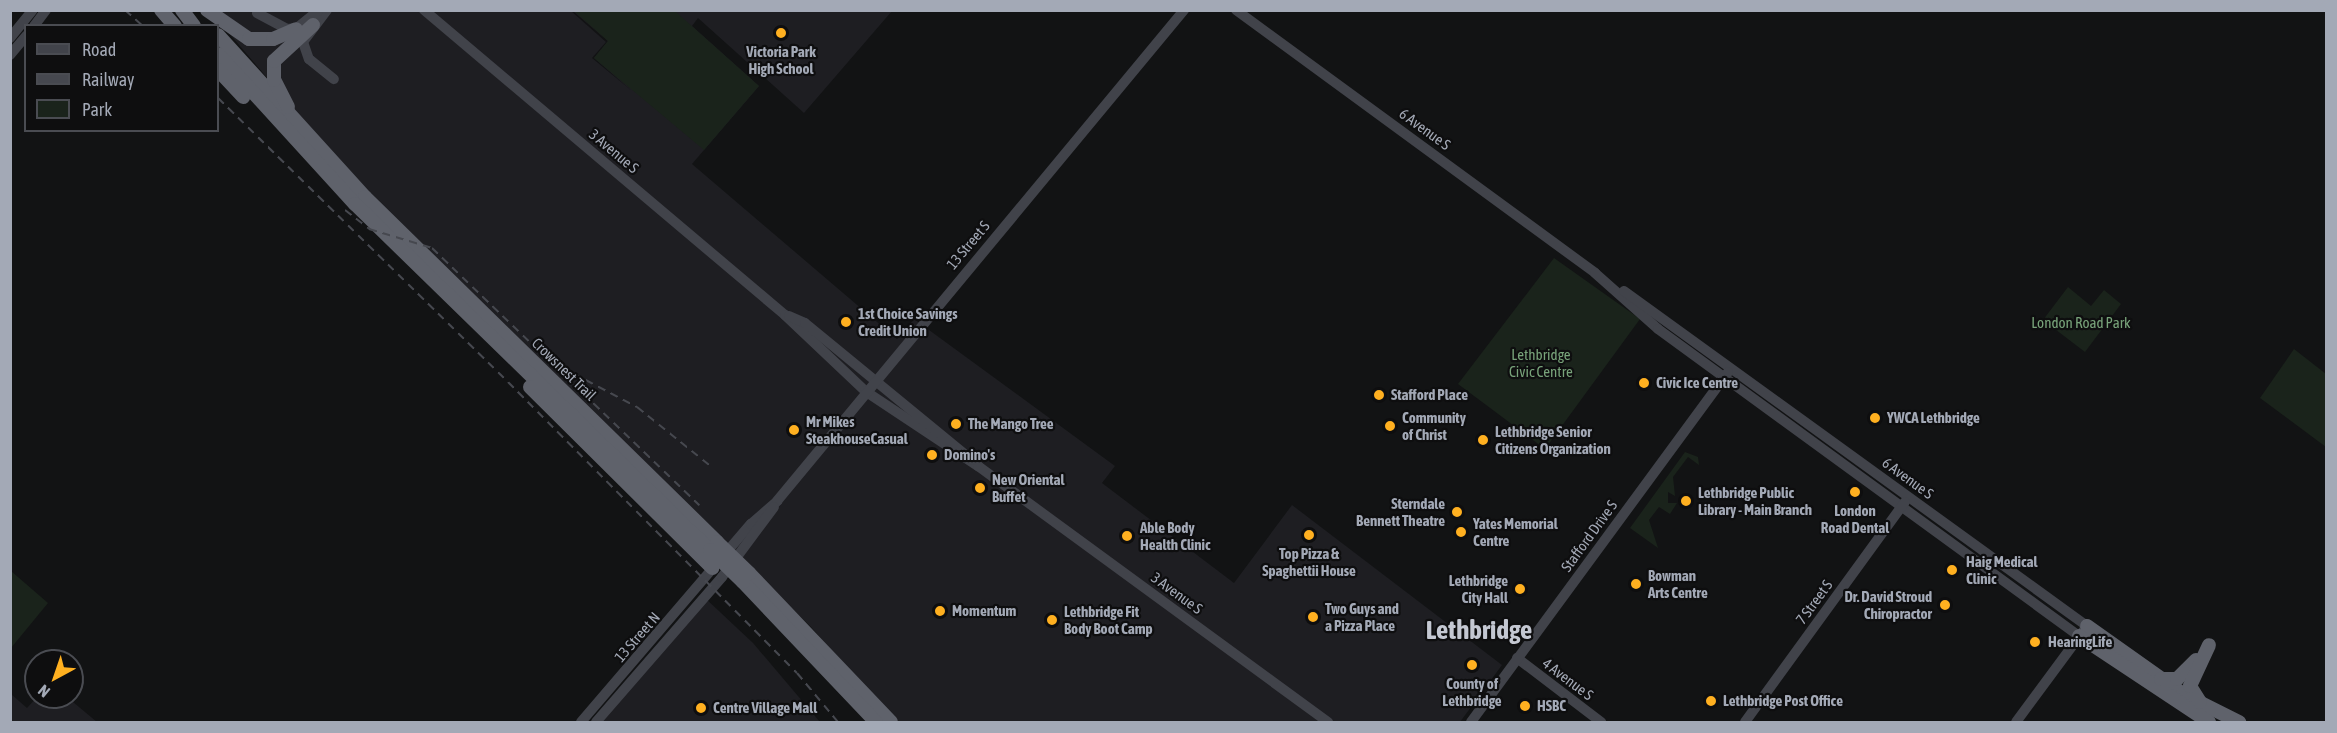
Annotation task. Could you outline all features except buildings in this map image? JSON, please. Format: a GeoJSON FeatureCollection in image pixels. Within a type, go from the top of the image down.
{"type":"FeatureCollection","features":[{"type":"Feature","properties":{"kind":"highway"},"geometry":{"type":"LineString","coordinates":[[161,10],[173,24]]}},
{"type":"Feature","properties":{"kind":"highway"},"geometry":{"type":"LineString","coordinates":[[174,10],[185,24]]}},
{"type":"Feature","properties":{"kind":"highway"},"geometry":{"type":"LineString","coordinates":[[182,10],[192,24]]}},
{"type":"Feature","properties":{"kind":"highway"},"geometry":{"type":"LineString","coordinates":[[197,10],[208,24]]}},
{"type":"Feature","properties":{"kind":"highway"},"geometry":{"type":"LineString","coordinates":[[207,10],[249,39],[273,39],[297,28]]}},
{"type":"Feature","properties":{"kind":"highway"},"geometry":{"type":"LineString","coordinates":[[313,25],[277,55],[274,80],[281,99],[360,201]]}},
{"type":"Feature","properties":{"kind":"highway","name":"Crowsnest Trail"},"geometry":{"type":"LineString","coordinates":[[219,36],[360,201],[464,311],[714,546]]}},
{"type":"Feature","properties":{"kind":"highway","name":"Crowsnest Trail"},"geometry":{"type":"LineString","coordinates":[[219,55],[251,93],[746,577],[891,723]]}},
{"type":"Feature","properties":{"kind":"highway"},"geometry":{"type":"LineString","coordinates":[[219,60],[251,93]]}},
{"type":"Feature","properties":{"kind":"highway"},"geometry":{"type":"LineString","coordinates":[[219,71],[360,201]]}},
{"type":"Feature","properties":{"kind":"highway"},"geometry":{"type":"LineString","coordinates":[[464,311],[551,410],[717,573]]}},
{"type":"Feature","properties":{"kind":"highway","name":"Crowsnest Trail"},"geometry":{"type":"LineString","coordinates":[[746,577],[876,723]]}},
{"type":"Feature","properties":{"kind":"highway","name":"6 Avenue S"},"geometry":{"type":"LineString","coordinates":[[2083,631],[2223,716]]}},
{"type":"Feature","properties":{"kind":"highway","name":"6 Avenue S"},"geometry":{"type":"LineString","coordinates":[[2083,631],[2163,696]]}},
{"type":"Feature","properties":{"kind":"highway"},"geometry":{"type":"LineString","coordinates":[[2158,678],[2177,679],[2209,645],[2190,686],[2204,705]]}},
{"type":"Feature","properties":{"kind":"highway"},"geometry":{"type":"LineString","coordinates":[[2163,696],[2189,723]]}},
{"type":"Feature","properties":{"kind":"highway"},"geometry":{"type":"LineString","coordinates":[[2163,696],[2209,723]]}},
{"type":"Feature","properties":{"kind":"highway"},"geometry":{"type":"LineString","coordinates":[[2223,716],[2239,723]]}},
{"type":"Feature","properties":{"kind":"highway"},"geometry":{"type":"LineString","coordinates":[[2223,716],[2254,723]]}},
{"type":"Feature","properties":{"kind":"main road"},"geometry":{"type":"LineString","coordinates":[[10,38],[33,10]]}},
{"type":"Feature","properties":{"kind":"main road"},"geometry":{"type":"LineString","coordinates":[[36,24],[46,10]]}},
{"type":"Feature","properties":{"kind":"main road"},"geometry":{"type":"LineString","coordinates":[[257,14],[279,27],[297,28],[318,10]]}},
{"type":"Feature","properties":{"kind":"main road"},"geometry":{"type":"LineString","coordinates":[[327,10],[304,38],[305,54],[334,79]]}},
{"type":"Feature","properties":{"kind":"main road","name":"3 Avenue S"},"geometry":{"type":"LineString","coordinates":[[424,10],[785,315],[865,391],[978,466]]}},
{"type":"Feature","properties":{"kind":"main road","name":"13 Street S"},"geometry":{"type":"LineString","coordinates":[[717,573],[865,391],[1184,10]]}},
{"type":"Feature","properties":{"kind":"main road","name":"6 Avenue S"},"geometry":{"type":"LineString","coordinates":[[1236,10],[1595,273],[1731,368],[1904,503]]}},
{"type":"Feature","properties":{"kind":"main road"},"geometry":{"type":"LineString","coordinates":[[10,55],[24,38]]}},
{"type":"Feature","properties":{"kind":"main road","name":"6 Avenue S"},"geometry":{"type":"LineString","coordinates":[[1595,273],[1724,377],[2083,631]]}},
{"type":"Feature","properties":{"kind":"main road","name":"3 Avenue S"},"geometry":{"type":"LineString","coordinates":[[785,315],[805,323],[873,382],[978,466],[1328,723]]}},
{"type":"Feature","properties":{"kind":"main road","name":"Stafford Drive S"},"geometry":{"type":"LineString","coordinates":[[1471,723],[1731,368]]}},
{"type":"Feature","properties":{"kind":"main road","name":"7 Street S"},"geometry":{"type":"LineString","coordinates":[[1745,723],[1904,503]]}},
{"type":"Feature","properties":{"kind":"main road","name":"13 Street N"},"geometry":{"type":"LineString","coordinates":[[581,723],[717,573]]}},
{"type":"Feature","properties":{"kind":"main road","name":"13 Street N"},"geometry":{"type":"LineString","coordinates":[[596,723],[717,573]]}},
{"type":"Feature","properties":{"kind":"main road"},"geometry":{"type":"LineString","coordinates":[[2016,723],[2083,631]]}},
{"type":"Feature","properties":{"kind":"main road","name":"4 Avenue S"},"geometry":{"type":"LineString","coordinates":[[1517,658],[1601,723]]}},
{"type":"Feature","properties":{"kind":"shaded area"},"geometry":{"type":"Polygon","coordinates":[[[210,11],[571,11],[606,42],[592,58],[632,91],[594,58],[608,41],[573,11],[892,11],[804,113],[698,18],[692,26],[759,86],[692,164],[897,339],[914,319],[1115,466],[1102,483],[1234,583],[1292,505],[1502,665],[1460,722],[895,722],[811,627],[365,192],[210,11]]]}},
{"type":"Feature","properties":{"kind":"shaded area"},"geometry":{"type":"Polygon","coordinates":[[[704,597],[753,643],[820,722],[597,722],[704,597]]]}},
{"type":"Feature","properties":{"kind":"shaded area"},"geometry":{"type":"Polygon","coordinates":[[[11,694],[24,705],[24,709],[81,709],[97,722],[11,722],[11,694]]]}},
{"type":"Feature","properties":{"kind":"green space"},"geometry":{"type":"Polygon","coordinates":[[[574,11],[675,11],[759,86],[704,150],[594,58],[608,41],[574,11]]]}},
{"type":"Feature","properties":{"kind":"green space","name":"Lethbridge Civic Centre"},"geometry":{"type":"Polygon","coordinates":[[[1554,258],[1640,319],[1545,449],[1458,384],[1554,258]]]}},
{"type":"Feature","properties":{"kind":"green space","name":"London Road Park"},"geometry":{"type":"Polygon","coordinates":[[[2068,287],[2091,306],[2104,290],[2121,304],[2085,352],[2043,320],[2068,287]]]}},
{"type":"Feature","properties":{"kind":"green space"},"geometry":{"type":"Polygon","coordinates":[[[2294,349],[2326,374],[2326,447],[2260,398],[2294,349]]]}},
{"type":"Feature","properties":{"kind":"green space"},"geometry":{"type":"Polygon","coordinates":[[[1685,452],[1698,457],[1699,465],[1688,457],[1673,477],[1675,496],[1668,492],[1668,503],[1677,503],[1670,514],[1659,507],[1649,520],[1658,548],[1630,528],[1685,452]]]}},
{"type":"Feature","properties":{"kind":"green space"},"geometry":{"type":"Polygon","coordinates":[[[11,571],[48,603],[11,648],[11,571]]]}},
{"type":"Feature","properties":{"kind":"railway"},"geometry":{"type":"LineString","coordinates":[[125,10],[141,24]]}},
{"type":"Feature","properties":{"kind":"railway"},"geometry":{"type":"LineString","coordinates":[[219,99],[508,382],[797,673],[838,722]]}},
{"type":"Feature","properties":{"kind":"railway"},"geometry":{"type":"LineString","coordinates":[[345,210],[369,229],[432,248],[699,505]]}},
{"type":"Feature","properties":{"kind":"railway"},"geometry":{"type":"LineString","coordinates":[[561,367],[637,407],[713,468]]}},
{"type":"Feature","properties":{"kind":"place","name":"Victoria Park High School"},"geometry":{"type":"Point","coordinates":[781,33]}},
{"type":"Feature","properties":{"kind":"place","name":"1st Choice Savings Credit Union"},"geometry":{"type":"Point","coordinates":[846,322]}},
{"type":"Feature","properties":{"kind":"place","name":"Civic Ice Centre"},"geometry":{"type":"Point","coordinates":[1644,383]}},
{"type":"Feature","properties":{"kind":"place","name":"Stafford Place"},"geometry":{"type":"Point","coordinates":[1379,395]}},
{"type":"Feature","properties":{"kind":"place","name":"YWCA Lethbridge"},"geometry":{"type":"Point","coordinates":[1875,418]}},
{"type":"Feature","properties":{"kind":"place","name":"The Mango Tree"},"geometry":{"type":"Point","coordinates":[956,424]}},
{"type":"Feature","properties":{"kind":"place","name":"Community of Christ"},"geometry":{"type":"Point","coordinates":[1390,426]}},
{"type":"Feature","properties":{"kind":"place","name":"Mr Mikes SteakhouseCasual"},"geometry":{"type":"Point","coordinates":[794,430]}},
{"type":"Feature","properties":{"kind":"place","name":"Lethbridge Senior Citizens Organization"},"geometry":{"type":"Point","coordinates":[1483,440]}},
{"type":"Feature","properties":{"kind":"place","name":"Domino's"},"geometry":{"type":"Point","coordinates":[932,455]}},
{"type":"Feature","properties":{"kind":"place","name":"New Oriental Buffet"},"geometry":{"type":"Point","coordinates":[980,488]}},
{"type":"Feature","properties":{"kind":"place","name":"London Road Dental"},"geometry":{"type":"Point","coordinates":[1855,492]}},
{"type":"Feature","properties":{"kind":"place","name":"Lethbridge Public Library - Main Branch"},"geometry":{"type":"Point","coordinates":[1686,501]}},
{"type":"Feature","properties":{"kind":"place","name":"Sterndale Bennett Theatre"},"geometry":{"type":"Point","coordinates":[1457,512]}},
{"type":"Feature","properties":{"kind":"place","name":"Yates Memorial Centre"},"geometry":{"type":"Point","coordinates":[1461,532]}},
{"type":"Feature","properties":{"kind":"place","name":"Top Pizza & Spaghettii House"},"geometry":{"type":"Point","coordinates":[1309,535]}},
{"type":"Feature","properties":{"kind":"place","name":"Able Body Health Clinic"},"geometry":{"type":"Point","coordinates":[1127,536]}},
{"type":"Feature","properties":{"kind":"place","name":"Haig Medical Clinic"},"geometry":{"type":"Point","coordinates":[1952,570]}},
{"type":"Feature","properties":{"kind":"place","name":"Bowman Arts Centre"},"geometry":{"type":"Point","coordinates":[1636,584]}},
{"type":"Feature","properties":{"kind":"place","name":"Lethbridge City Hall"},"geometry":{"type":"Point","coordinates":[1520,589]}},
{"type":"Feature","properties":{"kind":"place","name":"Dr. David Stroud Chiropractor"},"geometry":{"type":"Point","coordinates":[1945,605]}},
{"type":"Feature","properties":{"kind":"place","name":"Momentum"},"geometry":{"type":"Point","coordinates":[940,611]}},
{"type":"Feature","properties":{"kind":"place","name":"Two Guys and a Pizza Place"},"geometry":{"type":"Point","coordinates":[1313,617]}},
{"type":"Feature","properties":{"kind":"place","name":"Lethbridge Fit Body Boot Camp"},"geometry":{"type":"Point","coordinates":[1052,620]}},
{"type":"Feature","properties":{"kind":"place","name":"HearingLife"},"geometry":{"type":"Point","coordinates":[2035,642]}},
{"type":"Feature","properties":{"kind":"place","name":"County of Lethbridge"},"geometry":{"type":"Point","coordinates":[1472,665]}},
{"type":"Feature","properties":{"kind":"place","name":"Lethbridge Post Office"},"geometry":{"type":"Point","coordinates":[1711,701]}},
{"type":"Feature","properties":{"kind":"place","name":"HSBC"},"geometry":{"type":"Point","coordinates":[1525,706]}},
{"type":"Feature","properties":{"kind":"place","name":"Centre Village Mall"},"geometry":{"type":"Point","coordinates":[701,708]}},
{"type":"Feature","properties":{"kind":"district","name":"Lethbridge"},"geometry":{"type":"Point","coordinates":[1479,630]}}]}
